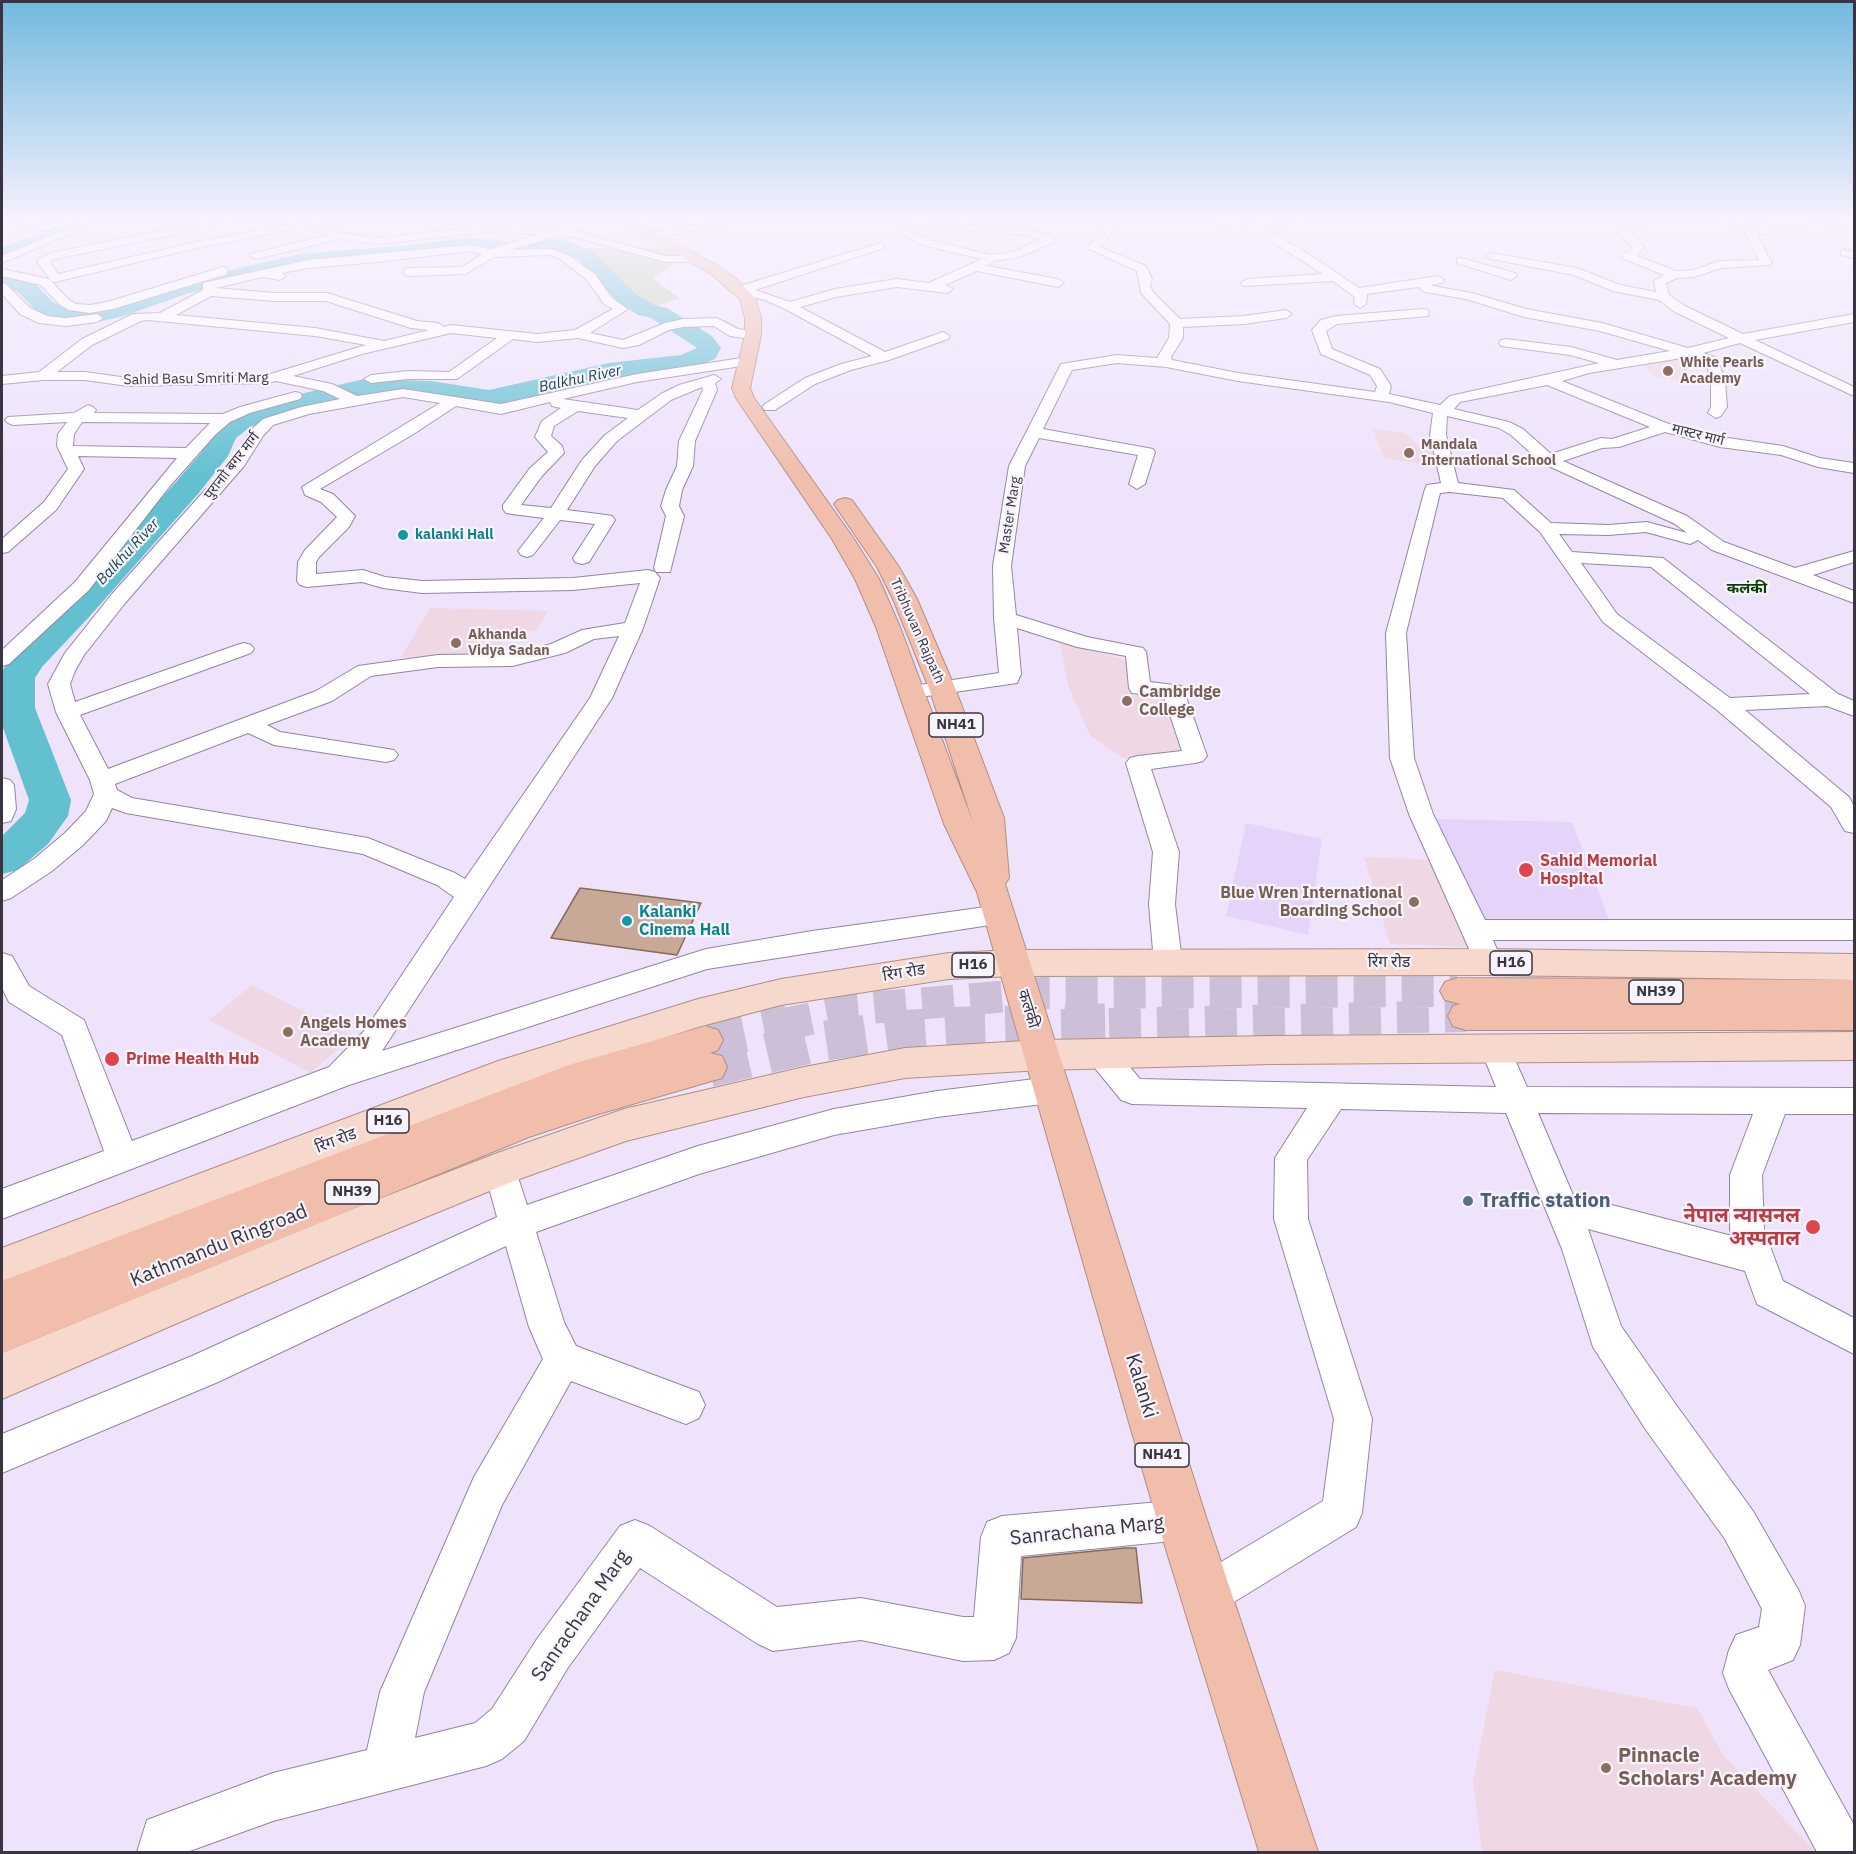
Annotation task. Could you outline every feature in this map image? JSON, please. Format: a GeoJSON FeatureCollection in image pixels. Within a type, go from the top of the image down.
{"type":"FeatureCollection","features":[{"type":"Feature","properties":{"kind":"highway","name":"Tribhuvan Rajpath"},"geometry":{"type":"LineString","coordinates":[[750,306],[753,335],[741,388],[745,398],[843,539],[867,579],[913,692],[959,824],[997,904],[1014,963]]}},
{"type":"Feature","properties":{"kind":"highway","name":"Tribhuvan Rajpath"},"geometry":{"type":"LineString","coordinates":[[746,368],[770,407],[888,567],[905,599],[942,688],[989,818],[997,904]]}},
{"type":"Feature","properties":{"kind":"highway","name":"कलंकी"},"geometry":{"type":"LineString","coordinates":[[1014,963],[1046,1073]]}},
{"type":"Feature","properties":{"kind":"highway","name":"NH39"},"geometry":{"type":"LineString","coordinates":[[1854,993],[1462,1004],[1854,1016]]}},
{"type":"Feature","properties":{"kind":"highway","name":"Kathmandu Ringroad"},"geometry":{"type":"LineString","coordinates":[[2,1302],[582,1076],[707,1054],[595,1099],[517,1125],[2,1332]]}},
{"type":"Feature","properties":{"kind":"highway","name":"Kalanki"},"geometry":{"type":"LineString","coordinates":[[1046,1073],[1182,1520],[1289,1852]]}},
{"type":"Feature","properties":{"kind":"main road","name":"रिंग रोड"},"geometry":{"type":"LineString","coordinates":[[2,1268],[511,1072],[698,1013],[781,992],[949,966],[1014,963],[1488,962],[1854,967]]}},
{"type":"Feature","properties":{"kind":"main road"},"geometry":{"type":"LineString","coordinates":[[2,1376],[350,1229],[500,1169],[624,1125],[804,1082],[906,1063],[1046,1073],[1101,1054],[1272,1050],[1854,1046]]}},
{"type":"Feature","properties":{"kind":"street"},"geometry":{"type":"LineString","coordinates":[[21,306],[44,320],[66,322],[118,314],[148,306]]}},
{"type":"Feature","properties":{"kind":"street"},"geometry":{"type":"LineString","coordinates":[[70,306],[90,309],[110,306]]}},
{"type":"Feature","properties":{"kind":"street"},"geometry":{"type":"LineString","coordinates":[[164,316],[181,306]]}},
{"type":"Feature","properties":{"kind":"street"},"geometry":{"type":"LineString","coordinates":[[354,306],[416,325],[451,329]]}},
{"type":"Feature","properties":{"kind":"street"},"geometry":{"type":"LineString","coordinates":[[578,334],[622,309],[616,306]]}},
{"type":"Feature","properties":{"kind":"street"},"geometry":{"type":"LineString","coordinates":[[789,306],[884,357]]}},
{"type":"Feature","properties":{"kind":"street"},"geometry":{"type":"LineString","coordinates":[[1159,306],[1176,323],[1176,338],[1167,357]]}},
{"type":"Feature","properties":{"kind":"street"},"geometry":{"type":"LineString","coordinates":[[1361,306],[1370,317]]}},
{"type":"Feature","properties":{"kind":"street"},"geometry":{"type":"LineString","coordinates":[[1498,306],[1524,313],[1602,327],[1712,361],[1718,380],[1719,407],[1716,413]]}},
{"type":"Feature","properties":{"kind":"street"},"geometry":{"type":"LineString","coordinates":[[1675,306],[1854,392]]}},
{"type":"Feature","properties":{"kind":"street"},"geometry":{"type":"LineString","coordinates":[[1381,397],[1384,386],[1376,372],[1326,351],[1319,330],[1330,321],[1424,313]]}},
{"type":"Feature","properties":{"kind":"street"},"geometry":{"type":"LineString","coordinates":[[1176,323],[1244,320],[1286,314]]}},
{"type":"Feature","properties":{"kind":"street"},"geometry":{"type":"LineString","coordinates":[[43,376],[87,342],[138,317],[164,316],[315,332],[384,344]]}},
{"type":"Feature","properties":{"kind":"street"},"geometry":{"type":"LineString","coordinates":[[1450,487],[1449,472],[1438,435],[1440,414],[1455,399],[1617,363],[1688,352],[1743,338],[1854,318]]}},
{"type":"Feature","properties":{"kind":"street","name":"Sahid Basu Smriti Marg"},"geometry":{"type":"LineString","coordinates":[[2,380],[43,376],[85,376],[128,382],[279,378],[358,351],[451,329],[537,338],[578,334],[623,344],[634,342],[665,327],[683,323],[717,322],[735,333],[753,335]]}},
{"type":"Feature","properties":{"kind":"street"},"geometry":{"type":"LineString","coordinates":[[2,660],[63,606],[94,573],[163,483],[209,432],[225,419],[245,410],[354,381],[408,375],[452,376],[509,336]]}},
{"type":"Feature","properties":{"kind":"street"},"geometry":{"type":"LineString","coordinates":[[770,407],[810,381],[943,336]]}},
{"type":"Feature","properties":{"kind":"street"},"geometry":{"type":"LineString","coordinates":[[1506,343],[1571,351],[1617,363]]}},
{"type":"Feature","properties":{"kind":"street"},"geometry":{"type":"LineString","coordinates":[[1167,357],[1192,354]]}},
{"type":"Feature","properties":{"kind":"street"},"geometry":{"type":"LineString","coordinates":[[1167,357],[1238,376],[1381,397],[1504,424],[1517,432],[1548,460],[1681,520],[1718,546]]}},
{"type":"Feature","properties":{"kind":"street","name":"Master Marg"},"geometry":{"type":"LineString","coordinates":[[913,692],[1009,678],[1011,674],[1004,618],[1002,566],[1017,466],[1066,368],[1117,359],[1167,357]]}},
{"type":"Feature","properties":{"kind":"street"},"geometry":{"type":"LineString","coordinates":[[527,551],[555,515],[588,463],[611,438],[639,415],[675,392],[746,368]]}},
{"type":"Feature","properties":{"kind":"street","name":"पुरानाो बगर मार्ग"},"geometry":{"type":"LineString","coordinates":[[104,787],[67,712],[59,684],[75,653],[119,598],[238,463],[257,433],[275,419],[352,399],[403,393],[501,409],[637,378],[746,368]]}},
{"type":"Feature","properties":{"kind":"street"},"geometry":{"type":"LineString","coordinates":[[279,378],[329,389],[352,399]]}},
{"type":"Feature","properties":{"kind":"street","name":"मास्टर मार्ग"},"geometry":{"type":"LineString","coordinates":[[1548,380],[1664,426],[1720,442],[1783,451],[1818,462],[1854,468]]}},
{"type":"Feature","properties":{"kind":"street"},"geometry":{"type":"LineString","coordinates":[[663,568],[675,516],[670,506],[685,466],[687,441],[710,390],[708,381]]}},
{"type":"Feature","properties":{"kind":"street"},"geometry":{"type":"LineString","coordinates":[[2,548],[50,506],[70,480],[76,469],[65,446],[66,434],[78,417],[128,382]]}},
{"type":"Feature","properties":{"kind":"street"},"geometry":{"type":"LineString","coordinates":[[544,400],[639,415]]}},
{"type":"Feature","properties":{"kind":"street"},"geometry":{"type":"LineString","coordinates":[[340,1076],[376,1037],[601,698],[633,628],[651,578],[648,576],[573,584],[422,587],[382,582],[363,576],[307,581],[307,562],[343,523],[346,516],[327,498],[310,491],[310,487],[406,432],[454,401]]}},
{"type":"Feature","properties":{"kind":"street"},"geometry":{"type":"LineString","coordinates":[[575,406],[547,424],[543,437],[556,449],[556,453],[536,472],[512,505],[512,509],[606,520],[582,558]]}},
{"type":"Feature","properties":{"kind":"street"},"geometry":{"type":"LineString","coordinates":[[13,420],[78,417],[225,419]]}},
{"type":"Feature","properties":{"kind":"street"},"geometry":{"type":"LineString","coordinates":[[1548,460],[1601,443],[1613,444],[1664,426]]}},
{"type":"Feature","properties":{"kind":"street"},"geometry":{"type":"LineString","coordinates":[[1033,432],[1147,452],[1137,484]]}},
{"type":"Feature","properties":{"kind":"street"},"geometry":{"type":"LineString","coordinates":[[68,451],[190,453]]}},
{"type":"Feature","properties":{"kind":"street"},"geometry":{"type":"LineString","coordinates":[[1488,962],[1476,930],[1421,814],[1401,758],[1396,633],[1433,489],[1450,487],[1508,494],[1546,528],[1610,618],[1725,705],[1840,802],[1854,825]]}},
{"type":"Feature","properties":{"kind":"street"},"geometry":{"type":"LineString","coordinates":[[1546,528],[1608,530],[1647,527],[1718,546],[1854,597]]}},
{"type":"Feature","properties":{"kind":"street"},"geometry":{"type":"LineString","coordinates":[[1793,575],[1854,556]]}},
{"type":"Feature","properties":{"kind":"street"},"geometry":{"type":"LineString","coordinates":[[1568,557],[1656,562],[1845,704]]}},
{"type":"Feature","properties":{"kind":"street"},"geometry":{"type":"LineString","coordinates":[[1004,618],[1084,643],[1136,652],[1140,688],[1173,691],[1195,756],[1138,763],[1166,852],[1162,904],[1168,962]]}},
{"type":"Feature","properties":{"kind":"street"},"geometry":{"type":"LineString","coordinates":[[104,787],[248,724],[324,696],[365,670],[438,661],[512,660],[548,652],[589,634],[633,628]]}},
{"type":"Feature","properties":{"kind":"street"},"geometry":{"type":"LineString","coordinates":[[67,712],[244,649]]}},
{"type":"Feature","properties":{"kind":"street"},"geometry":{"type":"LineString","coordinates":[[1725,705],[1845,704]]}},
{"type":"Feature","properties":{"kind":"street"},"geometry":{"type":"LineString","coordinates":[[248,724],[274,738],[386,755]]}},
{"type":"Feature","properties":{"kind":"street"},"geometry":{"type":"LineString","coordinates":[[2,785],[4,809],[2,815]]}},
{"type":"Feature","properties":{"kind":"street"},"geometry":{"type":"LineString","coordinates":[[104,787],[126,805],[368,846],[446,879],[469,894]]}},
{"type":"Feature","properties":{"kind":"street"},"geometry":{"type":"LineString","coordinates":[[2,892],[43,865],[74,839],[97,814],[104,787]]}},
{"type":"Feature","properties":{"kind":"street"},"geometry":{"type":"LineString","coordinates":[[2,1204],[340,1076],[706,959],[812,941],[997,904]]}},
{"type":"Feature","properties":{"kind":"street"},"geometry":{"type":"LineString","coordinates":[[1476,930],[1854,930]]}},
{"type":"Feature","properties":{"kind":"street"},"geometry":{"type":"LineString","coordinates":[[2,963],[19,994],[74,1028],[122,1157]]}},
{"type":"Feature","properties":{"kind":"street"},"geometry":{"type":"LineString","coordinates":[[1496,1050],[1579,1249],[1606,1335],[1660,1416],[1739,1525],[1784,1606],[1778,1645],[1751,1650],[1745,1672],[1845,1845]]}},
{"type":"Feature","properties":{"kind":"street"},"geometry":{"type":"LineString","coordinates":[[1101,1054],[1132,1091],[1516,1100],[1854,1101]]}},
{"type":"Feature","properties":{"kind":"street"},"geometry":{"type":"LineString","coordinates":[[2,1453],[205,1369],[517,1224],[698,1160],[834,1122],[937,1104],[1046,1073]]}},
{"type":"Feature","properties":{"kind":"street"},"geometry":{"type":"LineString","coordinates":[[1206,1595],[1342,1513],[1353,1419],[1291,1219],[1291,1158],[1332,1096]]}},
{"type":"Feature","properties":{"kind":"street"},"geometry":{"type":"LineString","coordinates":[[1774,1100],[1746,1175],[1747,1230],[1770,1292],[1854,1337]]}},
{"type":"Feature","properties":{"kind":"street"},"geometry":{"type":"LineString","coordinates":[[500,1169],[547,1327],[563,1360],[686,1406]]}},
{"type":"Feature","properties":{"kind":"street"},"geometry":{"type":"LineString","coordinates":[[1561,1207],[1758,1259]]}},
{"type":"Feature","properties":{"kind":"street"},"geometry":{"type":"LineString","coordinates":[[386,1768],[402,1692],[440,1599],[488,1491],[563,1360]]}},
{"type":"Feature","properties":{"kind":"street","name":"Sanrachana Marg"},"geometry":{"type":"LineString","coordinates":[[161,1852],[164,1838],[273,1797],[486,1743],[508,1725],[552,1654],[635,1541],[773,1629],[861,1619],[963,1639],[994,1638],[1002,1537],[1182,1520]]}},
{"type":"Feature","properties":{"kind":"shaded area","name":"White Pearls Academy"},"geometry":{"type":"Polygon","coordinates":[[[1679,356],[1689,365],[1684,382],[1654,377],[1641,362],[1679,356]]]}},
{"type":"Feature","properties":{"kind":"shaded area","name":"Mandala International School"},"geometry":{"type":"Polygon","coordinates":[[[1373,429],[1404,433],[1417,444],[1434,448],[1441,467],[1384,458],[1373,429]]]}},
{"type":"Feature","properties":{"kind":"shaded area","name":"Akhanda Vidya Sadan"},"geometry":{"type":"Polygon","coordinates":[[[430,608],[548,611],[536,631],[509,630],[496,655],[401,657],[430,608]]]}},
{"type":"Feature","properties":{"kind":"shaded area"},"geometry":{"type":"Polygon","coordinates":[[[1060,643],[1127,660],[1132,696],[1171,697],[1181,752],[1122,758],[1090,735],[1068,685],[1060,643]]]}},
{"type":"Feature","properties":{"kind":"shaded area","name":"Sahid Memorial Hospital"},"geometry":{"type":"Polygon","coordinates":[[[1437,819],[1572,822],[1609,919],[1487,924],[1437,819]]]}},
{"type":"Feature","properties":{"kind":"shaded area"},"geometry":{"type":"Polygon","coordinates":[[[1246,823],[1322,839],[1308,935],[1226,916],[1246,823]]]}},
{"type":"Feature","properties":{"kind":"shaded area","name":"Blue Wren International Boarding School"},"geometry":{"type":"Polygon","coordinates":[[[1364,857],[1436,860],[1467,947],[1390,944],[1364,857]]]}},
{"type":"Feature","properties":{"kind":"shaded area","name":"Angels Homes Academy"},"geometry":{"type":"Polygon","coordinates":[[[252,985],[352,1036],[311,1073],[209,1020],[252,985]]]}},
{"type":"Feature","properties":{"kind":"shaded area","name":"Pinnacle Scholars' Academy"},"geometry":{"type":"Polygon","coordinates":[[[1495,1670],[1697,1708],[1723,1755],[1816,1852],[1482,1852],[1473,1782],[1495,1670]]]}},
{"type":"Feature","properties":{"kind":"green space"},"geometry":{"type":"Polygon","coordinates":[[[642,306],[658,306],[646,310],[642,306]]]}},
{"type":"Feature","properties":{"kind":"building","name":"Kalanki Cinema Hall"},"geometry":{"type":"Polygon","coordinates":[[[580,888],[701,903],[677,955],[551,938],[580,888]]]}},
{"type":"Feature","properties":{"kind":"building"},"geometry":{"type":"Polygon","coordinates":[[[1136,1548],[1142,1603],[1021,1599],[1023,1558],[1136,1548]]]}},
{"type":"Feature","properties":{"kind":"waterway","name":"Balkhu River"},"geometry":{"type":"LineString","coordinates":[[44,306],[70,318],[90,317],[132,306]]}},
{"type":"Feature","properties":{"kind":"waterway","name":"Balkhu River"},"geometry":{"type":"LineString","coordinates":[[2,859],[32,834],[46,816],[50,800],[15,708],[16,678],[27,661],[77,610],[187,488],[214,456],[224,434],[240,421],[271,409],[364,387],[431,389],[489,398],[609,371],[686,362],[706,354],[709,348],[704,341],[659,313],[639,306]]}},
{"type":"Feature","properties":{"kind":"tunnel"},"geometry":{"type":"LineString","coordinates":[[780,1025],[857,1009],[1044,993],[1457,991]]}},
{"type":"Feature","properties":{"kind":"tunnel"},"geometry":{"type":"LineString","coordinates":[[1061,1025],[1466,1016]]}},
{"type":"Feature","properties":{"kind":"tunnel"},"geometry":{"type":"LineString","coordinates":[[705,1040],[788,1023]]}},
{"type":"Feature","properties":{"kind":"tunnel"},"geometry":{"type":"LineString","coordinates":[[709,1067],[816,1042],[891,1031],[948,1027],[1131,1023]]}},
{"type":"Feature","properties":{"kind":"place","name":"White Pearls Academy"},"geometry":{"type":"Point","coordinates":[1668,371]}},
{"type":"Feature","properties":{"kind":"place","name":"Mandala International School"},"geometry":{"type":"Point","coordinates":[1409,453]}},
{"type":"Feature","properties":{"kind":"place","name":"kalanki Hall"},"geometry":{"type":"Point","coordinates":[403,535]}},
{"type":"Feature","properties":{"kind":"place","name":"Akhanda Vidya Sadan"},"geometry":{"type":"Point","coordinates":[456,643]}},
{"type":"Feature","properties":{"kind":"place","name":"Cambridge College"},"geometry":{"type":"Point","coordinates":[1127,701]}},
{"type":"Feature","properties":{"kind":"place","name":"Sahid Memorial Hospital"},"geometry":{"type":"Point","coordinates":[1526,870]}},
{"type":"Feature","properties":{"kind":"place","name":"Blue Wren International Boarding School"},"geometry":{"type":"Point","coordinates":[1414,902]}},
{"type":"Feature","properties":{"kind":"place","name":"Kalanki Cinema Hall"},"geometry":{"type":"Point","coordinates":[627,921]}},
{"type":"Feature","properties":{"kind":"place","name":"Angels Homes Academy"},"geometry":{"type":"Point","coordinates":[288,1032]}},
{"type":"Feature","properties":{"kind":"place","name":"Prime Health Hub"},"geometry":{"type":"Point","coordinates":[112,1059]}},
{"type":"Feature","properties":{"kind":"place","name":"Traffic station"},"geometry":{"type":"Point","coordinates":[1468,1201]}},
{"type":"Feature","properties":{"kind":"place","name":"नेपाल न्यासनल अस्पताल"},"geometry":{"type":"Point","coordinates":[1813,1227]}},
{"type":"Feature","properties":{"kind":"place","name":"Pinnacle Scholars' Academy"},"geometry":{"type":"Point","coordinates":[1606,1768]}},
{"type":"Feature","properties":{"kind":"district","name":"कलंकी"},"geometry":{"type":"Point","coordinates":[1747,589]}}]}
